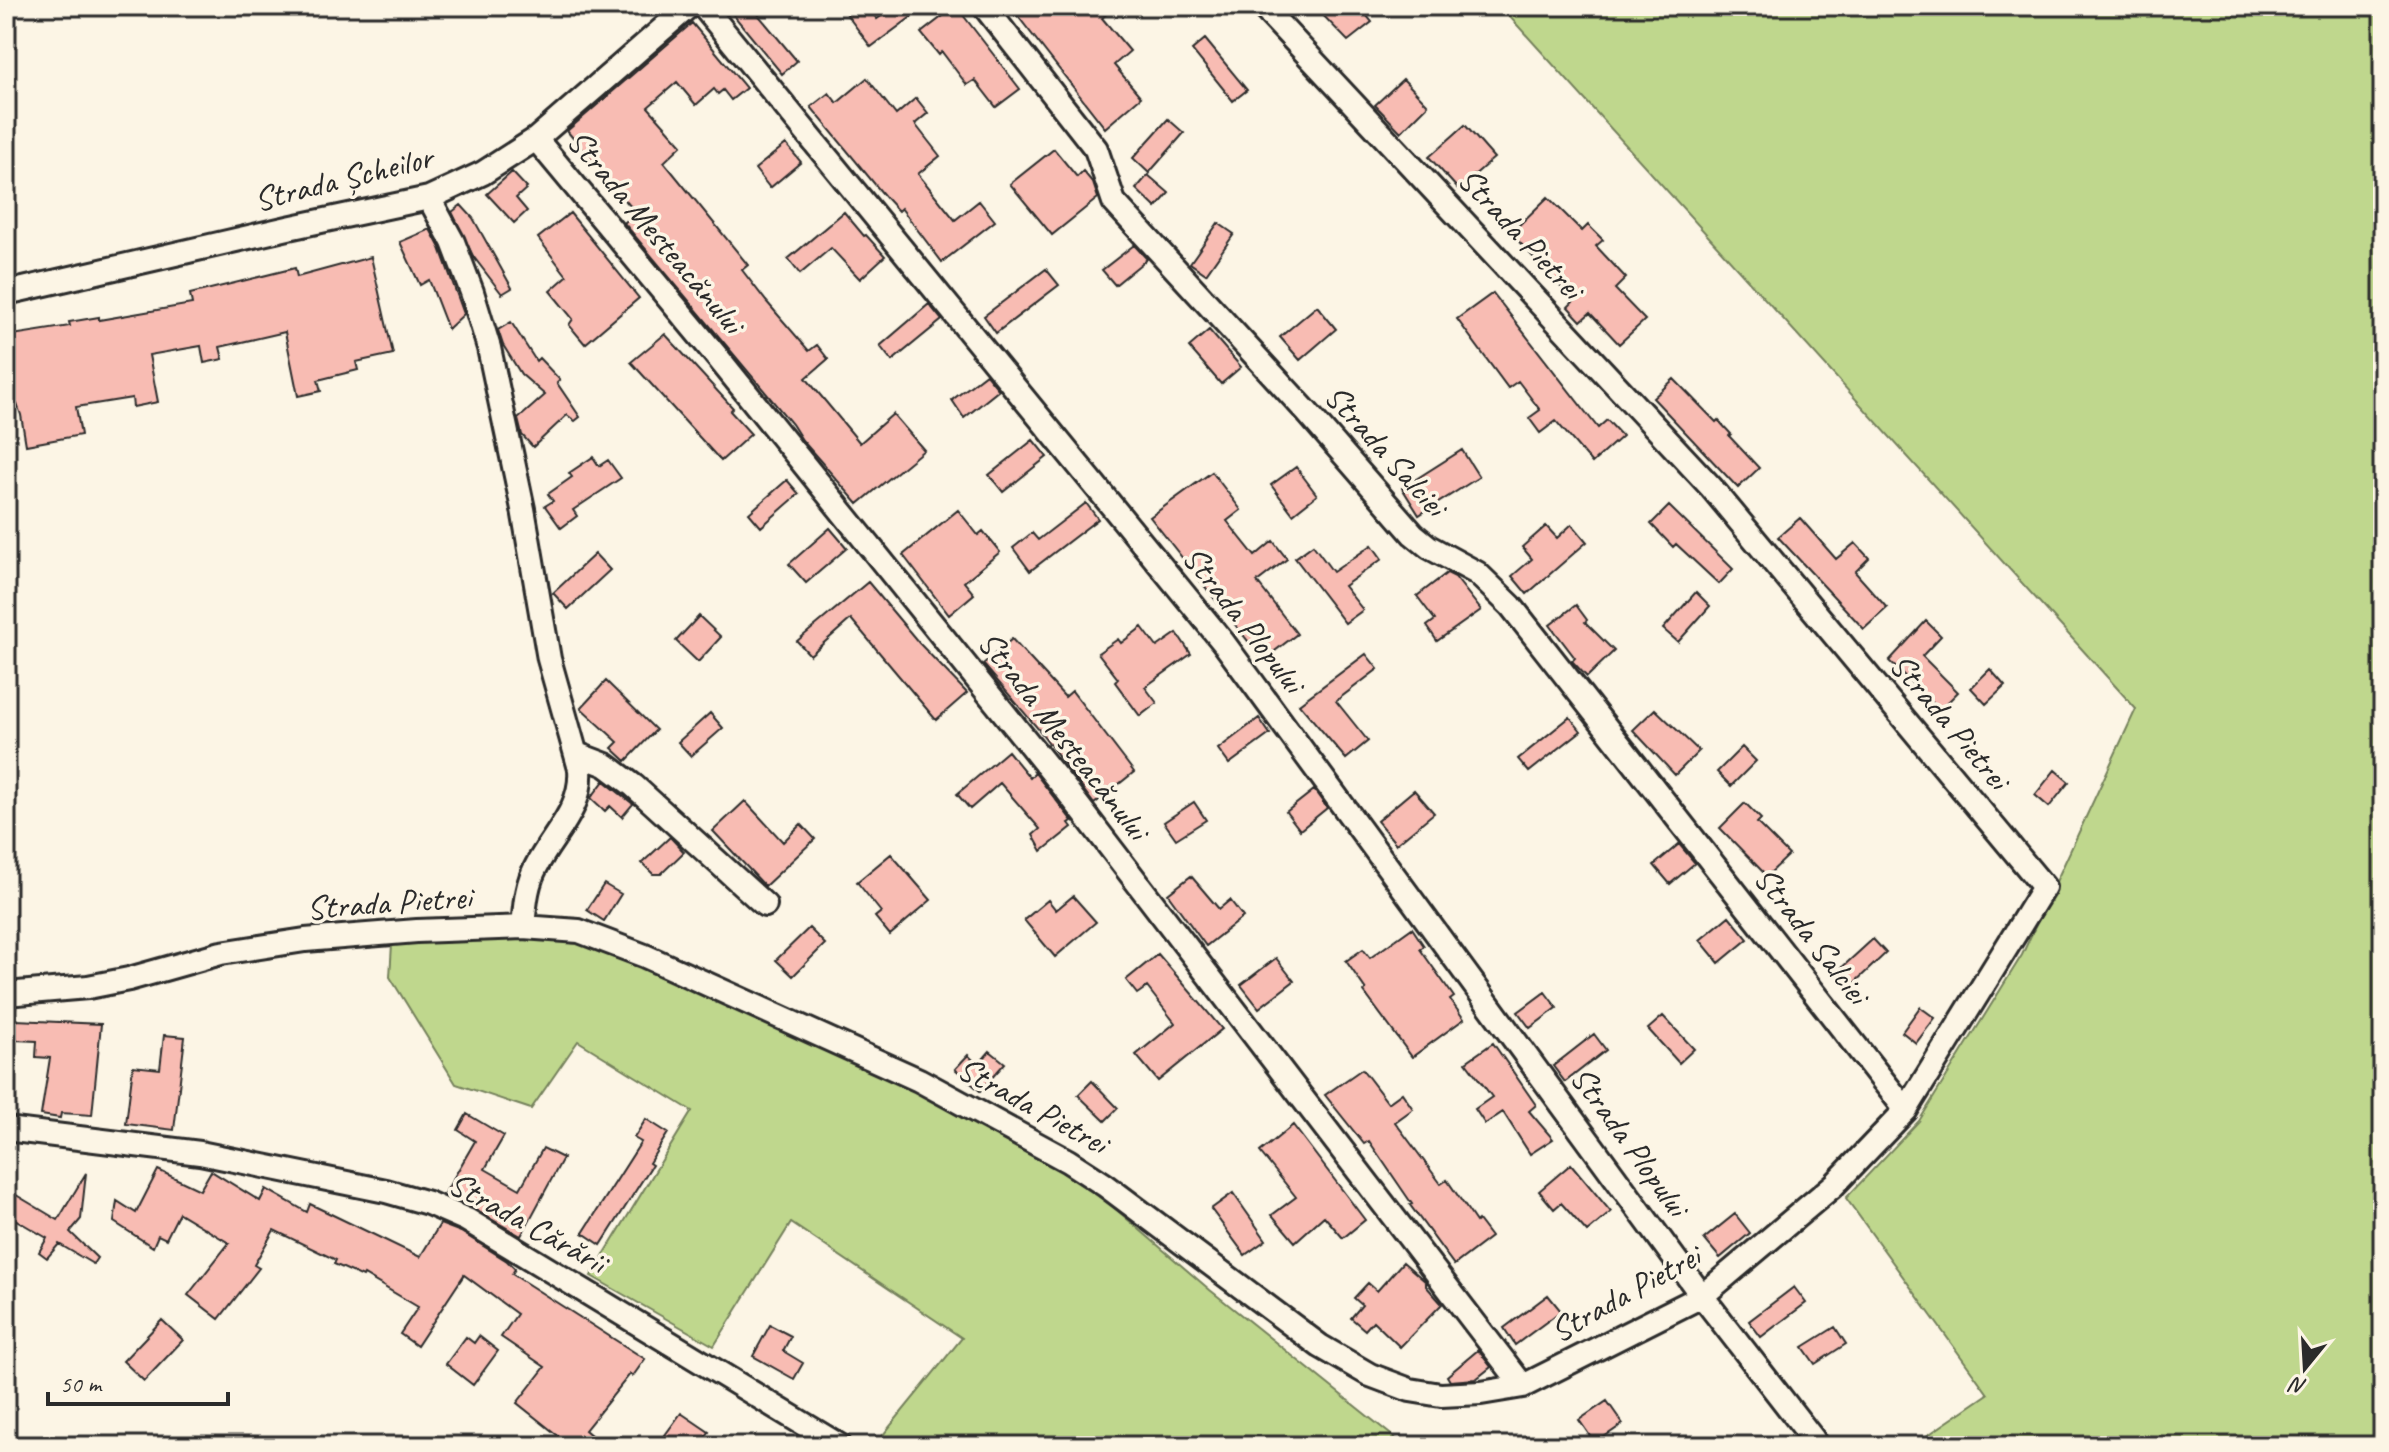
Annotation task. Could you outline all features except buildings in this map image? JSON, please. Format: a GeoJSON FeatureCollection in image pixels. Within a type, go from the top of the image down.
{"type":"FeatureCollection","features":[{"type":"Feature","properties":{"kind":"street","name":"Strada Șcheilor"},"geometry":{"type":"LineString","coordinates":[[6,293],[429,198],[483,173],[536,139],[689,6]]}},
{"type":"Feature","properties":{"kind":"street","name":"Strada Plopului"},"geometry":{"type":"LineString","coordinates":[[703,6],[1223,642],[1702,1296],[1813,1439]]}},
{"type":"Feature","properties":{"kind":"street","name":"Strada Salciei"},"geometry":{"type":"LineString","coordinates":[[984,6],[1096,149],[1114,202],[1306,411],[1413,534],[1429,547],[1477,573],[1511,606],[1906,1110]]}},
{"type":"Feature","properties":{"kind":"street","name":"Strada Pietrei"},"geometry":{"type":"LineString","coordinates":[[6,994],[88,987],[263,945],[417,931],[559,928],[603,938],[919,1080],[1057,1155],[1105,1185],[1320,1346],[1370,1375],[1410,1390],[1441,1395],[1523,1386],[1702,1296],[1834,1185],[1887,1133],[1906,1110],[2044,887],[1711,487],[1262,6]]}},
{"type":"Feature","properties":{"kind":"street","name":"Strada Mesteacănului"},"geometry":{"type":"LineString","coordinates":[[536,139],[719,359],[1067,791],[1523,1386]]}},
{"type":"Feature","properties":{"kind":"street"},"geometry":{"type":"LineString","coordinates":[[429,198],[453,242],[489,348],[523,509],[549,659],[563,715],[577,754],[581,783],[568,818],[536,866],[526,897],[523,927]]}},
{"type":"Feature","properties":{"kind":"street"},"geometry":{"type":"LineString","coordinates":[[577,754],[606,765],[634,786],[765,905]]}},
{"type":"Feature","properties":{"kind":"street","name":"Strada Cărării"},"geometry":{"type":"LineString","coordinates":[[6,1129],[200,1153],[386,1191],[428,1203],[467,1220],[840,1446]]}},
{"type":"Feature","properties":{"kind":"green space"},"geometry":{"type":"Polygon","coordinates":[[[1500,6],[2383,6],[2383,1446],[1912,1446],[1988,1394],[1846,1198],[1919,1121],[2022,955],[2136,709],[1500,6]]]}},
{"type":"Feature","properties":{"kind":"green space"},"geometry":{"type":"Polygon","coordinates":[[[527,936],[590,941],[905,1085],[1084,1182],[1210,1290],[1405,1446],[874,1446],[962,1338],[791,1223],[714,1346],[591,1276],[692,1111],[578,1041],[531,1109],[456,1084],[390,977],[392,944],[527,936]]]}}]}
